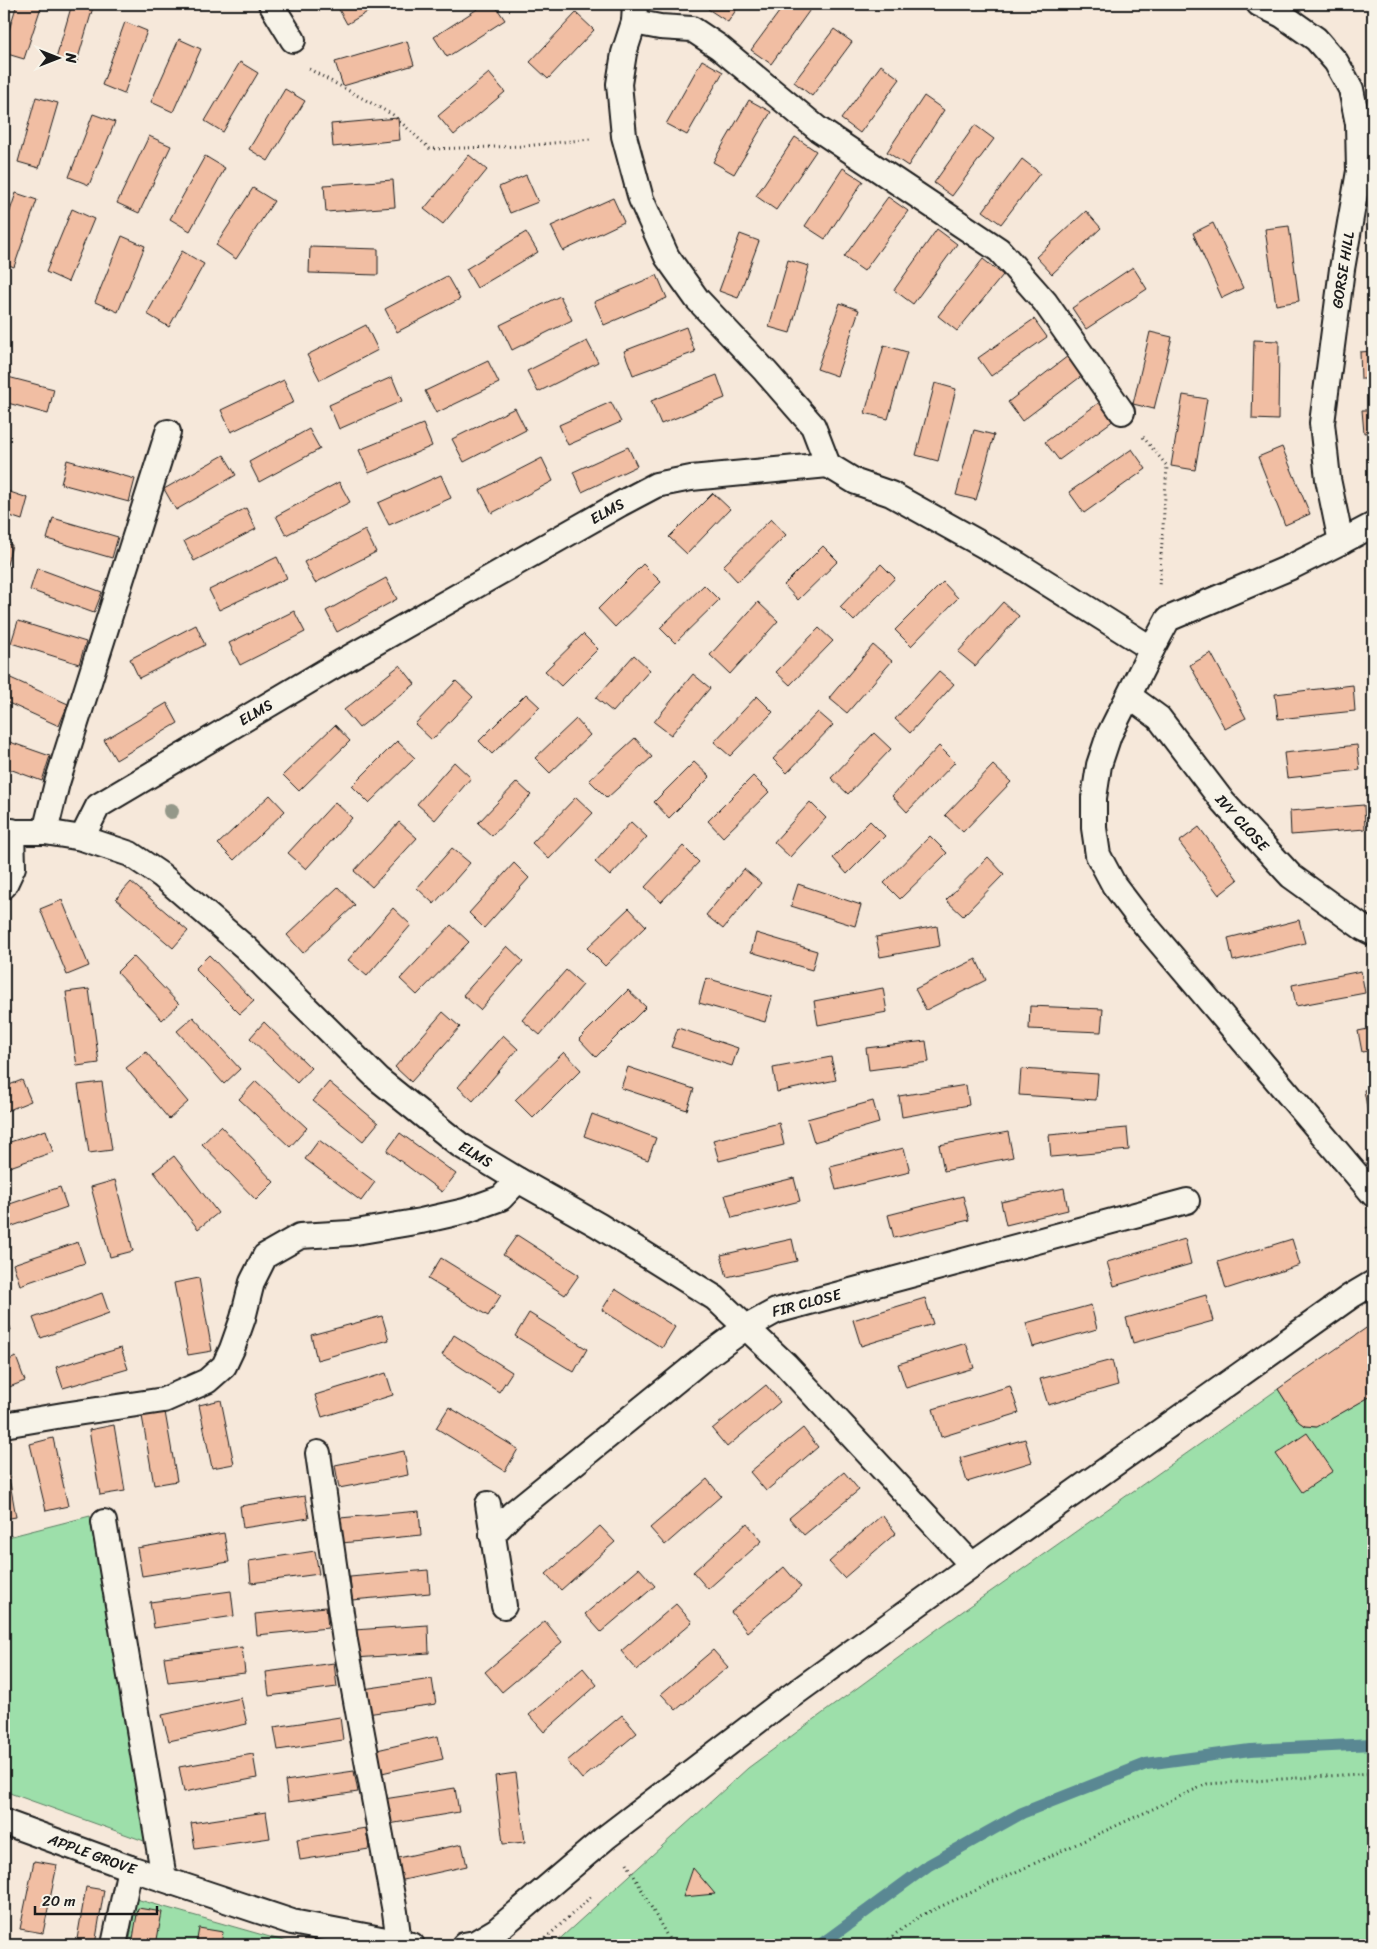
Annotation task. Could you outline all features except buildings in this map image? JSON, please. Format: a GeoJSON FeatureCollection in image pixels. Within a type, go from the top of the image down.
{"type":"FeatureCollection","features":[{"type":"Feature","properties":{"kind":"lane"},"geometry":{"type":"LineString","coordinates":[[271,4],[293,40]]}},
{"type":"Feature","properties":{"kind":"lane","name":"GORSE HILL"},"geometry":{"type":"LineString","coordinates":[[1259,4],[1282,15],[1316,38],[1336,62],[1351,89],[1358,124],[1359,171],[1342,268],[1322,423],[1328,479],[1341,542]]}},
{"type":"Feature","properties":{"kind":"lane"},"geometry":{"type":"LineString","coordinates":[[1122,412],[1045,302],[1000,250],[818,128],[719,47],[692,29],[660,27],[634,13],[624,53],[619,84],[624,136],[641,198],[667,257],[697,299],[765,371],[813,426],[828,465],[856,482],[891,494],[1016,564],[1152,649]]}},
{"type":"Feature","properties":{"kind":"lane"},"geometry":{"type":"LineString","coordinates":[[45,832],[57,783],[168,432]]}},
{"type":"Feature","properties":{"kind":"lane","name":"ELMS"},"geometry":{"type":"LineString","coordinates":[[82,838],[98,806],[329,669],[656,485],[691,478],[828,465]]}},
{"type":"Feature","properties":{"kind":"lane"},"geometry":{"type":"LineString","coordinates":[[1373,525],[1291,567],[1168,619],[1110,735],[1098,765],[1094,798],[1094,828],[1098,856],[1114,885],[1136,914],[1373,1194]]}},
{"type":"Feature","properties":{"kind":"lane","name":"IVY CLOSE"},"geometry":{"type":"LineString","coordinates":[[1129,696],[1159,718],[1223,802],[1290,876],[1363,928],[1373,932]]}},
{"type":"Feature","properties":{"kind":"lane"},"geometry":{"type":"LineString","coordinates":[[4,886],[13,867],[8,831]]}},
{"type":"Feature","properties":{"kind":"lane","name":"ELMS"},"geometry":{"type":"LineString","coordinates":[[8,831],[45,832],[82,838],[130,854],[161,875],[246,948],[378,1079],[460,1146],[598,1225],[714,1298],[786,1365],[972,1565]]}},
{"type":"Feature","properties":{"kind":"lane"},"geometry":{"type":"LineString","coordinates":[[4,1425],[164,1400],[207,1381],[224,1366],[232,1349],[243,1318],[252,1282],[265,1256],[300,1236],[350,1233],[421,1221],[465,1211],[501,1198],[518,1180]]}},
{"type":"Feature","properties":{"kind":"lane","name":"FIR CLOSE"},"geometry":{"type":"LineString","coordinates":[[492,1536],[513,1513],[704,1358],[745,1328],[776,1311],[1187,1201]]}},
{"type":"Feature","properties":{"kind":"lane"},"geometry":{"type":"LineString","coordinates":[[464,1945],[475,1943],[496,1930],[605,1838],[776,1707],[972,1565],[1343,1302],[1373,1283]]}},
{"type":"Feature","properties":{"kind":"lane"},"geometry":{"type":"LineString","coordinates":[[318,1453],[345,1641],[395,1912],[405,1943]]}},
{"type":"Feature","properties":{"kind":"lane"},"geometry":{"type":"LineString","coordinates":[[488,1504],[504,1606]]}},
{"type":"Feature","properties":{"kind":"lane"},"geometry":{"type":"LineString","coordinates":[[104,1522],[164,1878]]}},
{"type":"Feature","properties":{"kind":"lane","name":"APPLE GROVE"},"geometry":{"type":"LineString","coordinates":[[4,1822],[130,1868],[292,1922],[405,1943]]}},
{"type":"Feature","properties":{"kind":"lane"},"geometry":{"type":"LineString","coordinates":[[114,1945],[130,1868]]}},
{"type":"Feature","properties":{"kind":"path"},"geometry":{"type":"LineString","coordinates":[[293,40],[308,68],[393,115],[430,148],[525,146],[624,136]]}},
{"type":"Feature","properties":{"kind":"path"},"geometry":{"type":"LineString","coordinates":[[1122,412],[1167,466],[1159,591],[1168,619]]}},
{"type":"Feature","properties":{"kind":"path"},"geometry":{"type":"LineString","coordinates":[[880,1945],[920,1916],[1206,1784],[1373,1773]]}},
{"type":"Feature","properties":{"kind":"path"},"geometry":{"type":"LineString","coordinates":[[605,1838],[631,1867],[672,1945]]}},
{"type":"Feature","properties":{"kind":"green space"},"geometry":{"type":"Polygon","coordinates":[[[1278,1389],[1299,1422],[1305,1426],[1316,1427],[1373,1395],[1373,1945],[553,1945],[748,1768],[939,1628],[1278,1389]]]}},
{"type":"Feature","properties":{"kind":"green space"},"geometry":{"type":"Polygon","coordinates":[[[90,1516],[147,1842],[4,1791],[4,1538],[90,1516]]]}},
{"type":"Feature","properties":{"kind":"green space"},"geometry":{"type":"Polygon","coordinates":[[[136,1899],[298,1945],[129,1945],[136,1899]]]}},
{"type":"Feature","properties":{"kind":"waterway"},"geometry":{"type":"LineString","coordinates":[[820,1945],[929,1865],[1022,1813],[1146,1764],[1250,1750],[1373,1744]]}}]}
